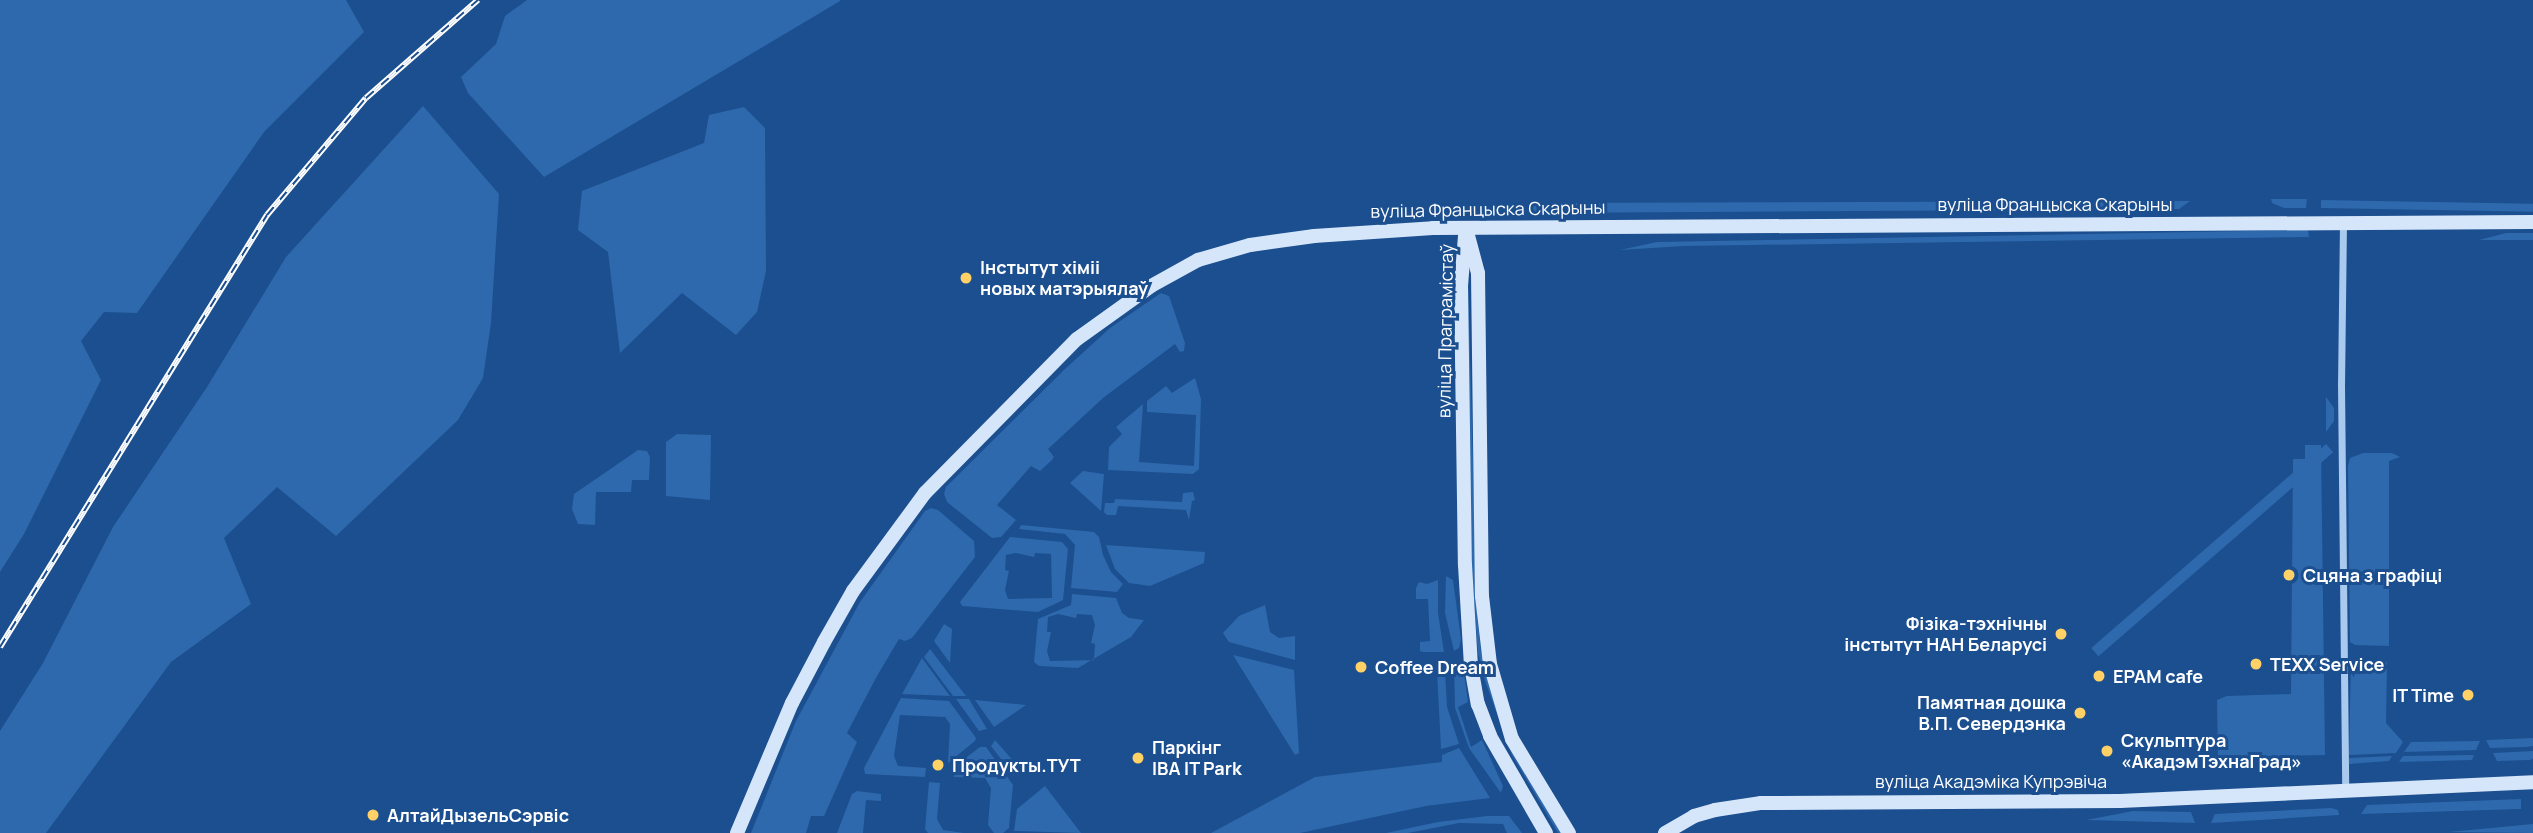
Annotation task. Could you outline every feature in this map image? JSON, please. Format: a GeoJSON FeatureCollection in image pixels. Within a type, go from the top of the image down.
{"type":"FeatureCollection","features":[{"type":"Feature","properties":{"kind":"main road","name":"вуліца Францыска Скарыны"},"geometry":{"type":"LineString","coordinates":[[737,833],[792,703],[853,591],[925,493],[1077,339],[1172,272],[1198,260],[1250,245],[1345,232],[1465,228],[2533,222]]}},
{"type":"Feature","properties":{"kind":"main road","name":"вуліца Праграмістаў"},"geometry":{"type":"LineString","coordinates":[[1465,228],[1461,286],[1465,585],[1471,666],[1478,704],[1490,736],[1546,833]]}},
{"type":"Feature","properties":{"kind":"main road","name":"вуліца Праграмістаў"},"geometry":{"type":"LineString","coordinates":[[1465,228],[1478,273],[1482,596],[1490,664],[1512,740],[1549,805],[1569,833]]}},
{"type":"Feature","properties":{"kind":"main road","name":"вуліца Акадэміка Купрэвіча"},"geometry":{"type":"LineString","coordinates":[[1665,833],[1704,813],[1735,805],[1761,803],[2120,801],[2533,782]]}},
{"type":"Feature","properties":{"kind":"street"},"geometry":{"type":"LineString","coordinates":[[2344,222],[2341,384],[2345,792]]}},
{"type":"Feature","properties":{"kind":"shaded area"},"geometry":{"type":"Polygon","coordinates":[[[0,0],[346,0],[364,32],[264,132],[137,313],[104,312],[81,341],[101,380],[24,534],[0,572],[0,0]]]}},
{"type":"Feature","properties":{"kind":"shaded area"},"geometry":{"type":"Polygon","coordinates":[[[527,0],[840,1],[544,177],[468,93],[461,77],[496,44],[505,16],[527,0]]]}},
{"type":"Feature","properties":{"kind":"shaded area"},"geometry":{"type":"Polygon","coordinates":[[[423,106],[499,194],[491,323],[483,378],[458,420],[336,536],[277,487],[224,538],[251,604],[171,662],[46,833],[0,833],[0,731],[43,663],[113,527],[207,387],[286,257],[423,106]]]}},
{"type":"Feature","properties":{"kind":"shaded area"},"geometry":{"type":"Polygon","coordinates":[[[744,107],[765,128],[766,271],[757,312],[736,335],[682,293],[620,353],[608,252],[578,230],[582,191],[704,143],[709,115],[744,107]]]}},
{"type":"Feature","properties":{"kind":"shaded area"},"geometry":{"type":"Polygon","coordinates":[[[2271,199],[2307,199],[2306,208],[2284,208],[2272,203],[2271,199]]]}},
{"type":"Feature","properties":{"kind":"shaded area"},"geometry":{"type":"Polygon","coordinates":[[[2321,200],[2533,204],[2533,212],[2321,208],[2321,200]]]}},
{"type":"Feature","properties":{"kind":"shaded area"},"geometry":{"type":"Polygon","coordinates":[[[2190,201],[2179,209],[1529,213],[1528,203],[2190,201]]]}},
{"type":"Feature","properties":{"kind":"shaded area"},"geometry":{"type":"Polygon","coordinates":[[[2308,230],[2309,237],[1684,246],[1620,250],[1657,242],[2308,230]]]}},
{"type":"Feature","properties":{"kind":"shaded area"},"geometry":{"type":"Polygon","coordinates":[[[2506,233],[2533,233],[2533,240],[2479,240],[2506,233]]]}},
{"type":"Feature","properties":{"kind":"shaded area"},"geometry":{"type":"Polygon","coordinates":[[[1465,276],[1468,276],[1477,614],[1481,652],[1515,754],[1562,833],[1558,833],[1512,755],[1485,681],[1478,653],[1472,576],[1465,276]]]}},
{"type":"Feature","properties":{"kind":"shaded area"},"geometry":{"type":"Polygon","coordinates":[[[1161,293],[1169,296],[1185,343],[1184,351],[1180,352],[1175,344],[1103,398],[1048,449],[1054,457],[1052,460],[1040,471],[1031,466],[997,505],[1016,520],[1001,537],[992,538],[947,502],[944,494],[946,487],[1065,369],[1110,328],[1161,293]]]}},
{"type":"Feature","properties":{"kind":"shaded area"},"geometry":{"type":"Polygon","coordinates":[[[1195,378],[1201,399],[1199,469],[1193,474],[1108,470],[1109,447],[1122,434],[1116,427],[1143,404],[1139,462],[1194,466],[1196,415],[1147,412],[1147,401],[1166,386],[1172,393],[1195,378]]]}},
{"type":"Feature","properties":{"kind":"shaded area"},"geometry":{"type":"Polygon","coordinates":[[[2326,397],[2334,408],[2334,421],[2326,432],[2326,397]]]}},
{"type":"Feature","properties":{"kind":"shaded area"},"geometry":{"type":"Polygon","coordinates":[[[677,434],[711,435],[710,500],[666,496],[666,442],[677,434]]]}},
{"type":"Feature","properties":{"kind":"shaded area"},"geometry":{"type":"Polygon","coordinates":[[[2326,444],[2333,452],[2099,656],[2091,648],[2326,444]]]}},
{"type":"Feature","properties":{"kind":"shaded area"},"geometry":{"type":"Polygon","coordinates":[[[2305,445],[2321,445],[2325,755],[2218,757],[2217,700],[2227,696],[2291,694],[2293,459],[2305,459],[2305,445]]]}},
{"type":"Feature","properties":{"kind":"shaded area"},"geometry":{"type":"Polygon","coordinates":[[[638,450],[647,451],[650,457],[649,480],[632,480],[631,492],[596,492],[595,525],[578,524],[572,509],[574,494],[638,450]]]}},
{"type":"Feature","properties":{"kind":"shaded area"},"geometry":{"type":"Polygon","coordinates":[[[2363,453],[2392,453],[2400,457],[2389,461],[2389,646],[2355,645],[2350,642],[2348,466],[2350,458],[2363,453]]]}},
{"type":"Feature","properties":{"kind":"shaded area"},"geometry":{"type":"Polygon","coordinates":[[[1083,471],[1104,474],[1101,511],[1070,483],[1083,471]]]}},
{"type":"Feature","properties":{"kind":"shaded area"},"geometry":{"type":"Polygon","coordinates":[[[1193,492],[1195,500],[1192,501],[1189,520],[1186,510],[1118,506],[1116,515],[1107,515],[1104,512],[1105,503],[1114,503],[1115,499],[1182,502],[1183,493],[1193,492]]]}},
{"type":"Feature","properties":{"kind":"shaded area"},"geometry":{"type":"Polygon","coordinates":[[[931,508],[938,510],[974,541],[975,557],[912,638],[905,641],[899,639],[877,676],[847,733],[857,742],[824,816],[811,816],[806,833],[751,833],[796,721],[860,602],[925,511],[931,508]]]}},
{"type":"Feature","properties":{"kind":"shaded area"},"geometry":{"type":"Polygon","coordinates":[[[1021,525],[1094,532],[1099,537],[1111,572],[1123,584],[1117,592],[1071,588],[1075,545],[1065,534],[1019,529],[1021,525]]]}},
{"type":"Feature","properties":{"kind":"shaded area"},"geometry":{"type":"Polygon","coordinates":[[[1010,537],[1062,542],[1068,549],[1063,600],[1038,612],[962,606],[960,602],[1010,537]],[[1016,553],[1006,555],[1005,570],[1009,571],[1005,590],[1008,599],[1052,598],[1051,554],[1035,553],[1034,557],[1016,553]]]}},
{"type":"Feature","properties":{"kind":"shaded area"},"geometry":{"type":"Polygon","coordinates":[[[1106,545],[1205,552],[1204,563],[1150,586],[1129,583],[1115,569],[1106,545]]]}},
{"type":"Feature","properties":{"kind":"shaded area"},"geometry":{"type":"Polygon","coordinates":[[[1446,576],[1453,580],[1461,639],[1459,648],[1454,651],[1445,613],[1446,576]]]}},
{"type":"Feature","properties":{"kind":"shaded area"},"geometry":{"type":"Polygon","coordinates":[[[1438,580],[1438,613],[1444,652],[1423,652],[1420,651],[1420,642],[1430,641],[1428,599],[1416,599],[1416,588],[1419,582],[1427,584],[1438,580]]]}},
{"type":"Feature","properties":{"kind":"shaded area"},"geometry":{"type":"Polygon","coordinates":[[[1072,594],[1116,598],[1122,613],[1129,618],[1144,620],[1131,637],[1094,659],[1095,644],[1091,643],[1095,625],[1092,615],[1077,614],[1076,618],[1058,614],[1048,617],[1047,632],[1051,632],[1047,651],[1050,661],[1092,660],[1078,668],[1039,666],[1034,662],[1038,619],[1071,605],[1072,594]]]}},
{"type":"Feature","properties":{"kind":"shaded area"},"geometry":{"type":"Polygon","coordinates":[[[1265,605],[1270,632],[1279,638],[1295,636],[1295,660],[1229,642],[1223,633],[1239,616],[1265,605]]]}},
{"type":"Feature","properties":{"kind":"shaded area"},"geometry":{"type":"Polygon","coordinates":[[[944,624],[952,629],[950,663],[934,641],[944,624]]]}},
{"type":"Feature","properties":{"kind":"shaded area"},"geometry":{"type":"Polygon","coordinates":[[[930,649],[966,696],[953,696],[924,657],[930,649]]]}},
{"type":"Feature","properties":{"kind":"shaded area"},"geometry":{"type":"Polygon","coordinates":[[[1233,655],[1294,670],[1299,753],[1295,755],[1233,655]]]}},
{"type":"Feature","properties":{"kind":"shaded area"},"geometry":{"type":"Polygon","coordinates":[[[922,658],[950,696],[902,694],[922,658]]]}},
{"type":"Feature","properties":{"kind":"shaded area"},"geometry":{"type":"Polygon","coordinates":[[[2351,661],[2387,662],[2386,723],[2403,742],[2396,753],[2349,755],[2351,661]]]}},
{"type":"Feature","properties":{"kind":"shaded area"},"geometry":{"type":"Polygon","coordinates":[[[951,666],[975,700],[1026,705],[994,727],[951,666]]]}},
{"type":"Feature","properties":{"kind":"shaded area"},"geometry":{"type":"Polygon","coordinates":[[[1454,667],[1461,668],[1464,673],[1468,702],[1458,707],[1471,747],[1482,740],[1503,786],[1501,793],[1469,748],[1455,708],[1454,667]]]}},
{"type":"Feature","properties":{"kind":"shaded area"},"geometry":{"type":"Polygon","coordinates":[[[1437,671],[1445,671],[1447,707],[1459,744],[1441,749],[1437,671]]]}},
{"type":"Feature","properties":{"kind":"shaded area"},"geometry":{"type":"Polygon","coordinates":[[[901,698],[949,701],[976,738],[975,741],[948,763],[950,724],[945,717],[900,715],[894,756],[898,766],[926,768],[925,777],[865,774],[864,768],[901,698]]]}},
{"type":"Feature","properties":{"kind":"shaded area"},"geometry":{"type":"Polygon","coordinates":[[[956,699],[969,699],[987,729],[979,731],[956,699]]]}},
{"type":"Feature","properties":{"kind":"shaded area"},"geometry":{"type":"Polygon","coordinates":[[[2533,738],[2533,746],[2526,747],[2490,748],[2486,740],[2533,738]]]}},
{"type":"Feature","properties":{"kind":"shaded area"},"geometry":{"type":"Polygon","coordinates":[[[995,740],[1016,764],[1014,776],[991,746],[995,740]]]}},
{"type":"Feature","properties":{"kind":"shaded area"},"geometry":{"type":"Polygon","coordinates":[[[2480,741],[2476,750],[2404,752],[2411,742],[2480,741]]]}},
{"type":"Feature","properties":{"kind":"shaded area"},"geometry":{"type":"Polygon","coordinates":[[[980,747],[986,747],[1013,785],[1009,828],[1003,833],[994,833],[988,825],[991,788],[985,778],[954,777],[955,766],[980,747]]]}},
{"type":"Feature","properties":{"kind":"shaded area"},"geometry":{"type":"Polygon","coordinates":[[[1459,748],[1490,798],[1426,806],[1300,833],[1211,833],[1315,777],[1442,762],[1442,755],[1459,748]]]}},
{"type":"Feature","properties":{"kind":"shaded area"},"geometry":{"type":"Polygon","coordinates":[[[2533,751],[2533,759],[2529,760],[2497,761],[2493,753],[2533,751]]]}},
{"type":"Feature","properties":{"kind":"shaded area"},"geometry":{"type":"Polygon","coordinates":[[[2474,755],[2472,760],[2399,762],[2403,756],[2474,755]]]}},
{"type":"Feature","properties":{"kind":"shaded area"},"geometry":{"type":"Polygon","coordinates":[[[2392,756],[2389,761],[2349,764],[2349,758],[2392,756]]]}},
{"type":"Feature","properties":{"kind":"shaded area"},"geometry":{"type":"Polygon","coordinates":[[[929,782],[940,783],[937,819],[943,830],[964,833],[928,833],[925,829],[929,782]]]}},
{"type":"Feature","properties":{"kind":"shaded area"},"geometry":{"type":"Polygon","coordinates":[[[1045,786],[1081,833],[1014,831],[1017,809],[1045,786]]]}},
{"type":"Feature","properties":{"kind":"shaded area"},"geometry":{"type":"Polygon","coordinates":[[[857,791],[881,794],[881,801],[866,800],[863,833],[837,833],[852,794],[857,791]]]}},
{"type":"Feature","properties":{"kind":"shaded area"},"geometry":{"type":"Polygon","coordinates":[[[2521,799],[2521,809],[2361,814],[2367,805],[2521,799]]]}},
{"type":"Feature","properties":{"kind":"shaded area"},"geometry":{"type":"Polygon","coordinates":[[[2331,808],[2338,810],[2339,815],[2211,823],[2215,814],[2331,808]]]}},
{"type":"Feature","properties":{"kind":"shaded area"},"geometry":{"type":"Polygon","coordinates":[[[2133,811],[2191,812],[2195,823],[2086,820],[2133,811]]]}},
{"type":"Feature","properties":{"kind":"shaded area"},"geometry":{"type":"Polygon","coordinates":[[[1509,816],[1522,833],[1507,833],[1503,824],[1459,823],[1408,833],[1386,833],[1438,822],[1509,816]]]}},
{"type":"Feature","properties":{"kind":"shaded area"},"geometry":{"type":"Polygon","coordinates":[[[2533,824],[2533,833],[2449,832],[2533,824]]]}},
{"type":"Feature","properties":{"kind":"railway"},"geometry":{"type":"LineString","coordinates":[[0,647],[267,215],[366,98],[478,0]]}},
{"type":"Feature","properties":{"kind":"place","name":"Інстытут хіміі новых матэрыялаў"},"geometry":{"type":"Point","coordinates":[966,278]}},
{"type":"Feature","properties":{"kind":"place","name":"Сцяна з графіці"},"geometry":{"type":"Point","coordinates":[2289,575]}},
{"type":"Feature","properties":{"kind":"place","name":"Фізіка-тэхнічны інстытут НАН Беларусі"},"geometry":{"type":"Point","coordinates":[2061,634]}},
{"type":"Feature","properties":{"kind":"place","name":"TEXX Service"},"geometry":{"type":"Point","coordinates":[2256,664]}},
{"type":"Feature","properties":{"kind":"place","name":"Coffee Dream"},"geometry":{"type":"Point","coordinates":[1361,667]}},
{"type":"Feature","properties":{"kind":"place","name":"EPAM cafe"},"geometry":{"type":"Point","coordinates":[2099,676]}},
{"type":"Feature","properties":{"kind":"place","name":"IT Time"},"geometry":{"type":"Point","coordinates":[2468,695]}},
{"type":"Feature","properties":{"kind":"place","name":"Памятная дошка В.П. Севердэнка"},"geometry":{"type":"Point","coordinates":[2080,713]}},
{"type":"Feature","properties":{"kind":"place","name":"Скульптура «АкадэмТэхнаГрад»"},"geometry":{"type":"Point","coordinates":[2107,751]}},
{"type":"Feature","properties":{"kind":"place","name":"Паркінг IBA IT Park"},"geometry":{"type":"Point","coordinates":[1138,758]}},
{"type":"Feature","properties":{"kind":"place","name":"Продукты.ТУТ"},"geometry":{"type":"Point","coordinates":[938,765]}},
{"type":"Feature","properties":{"kind":"place","name":"АлтайДызельСэрвіс"},"geometry":{"type":"Point","coordinates":[373,815]}}]}
